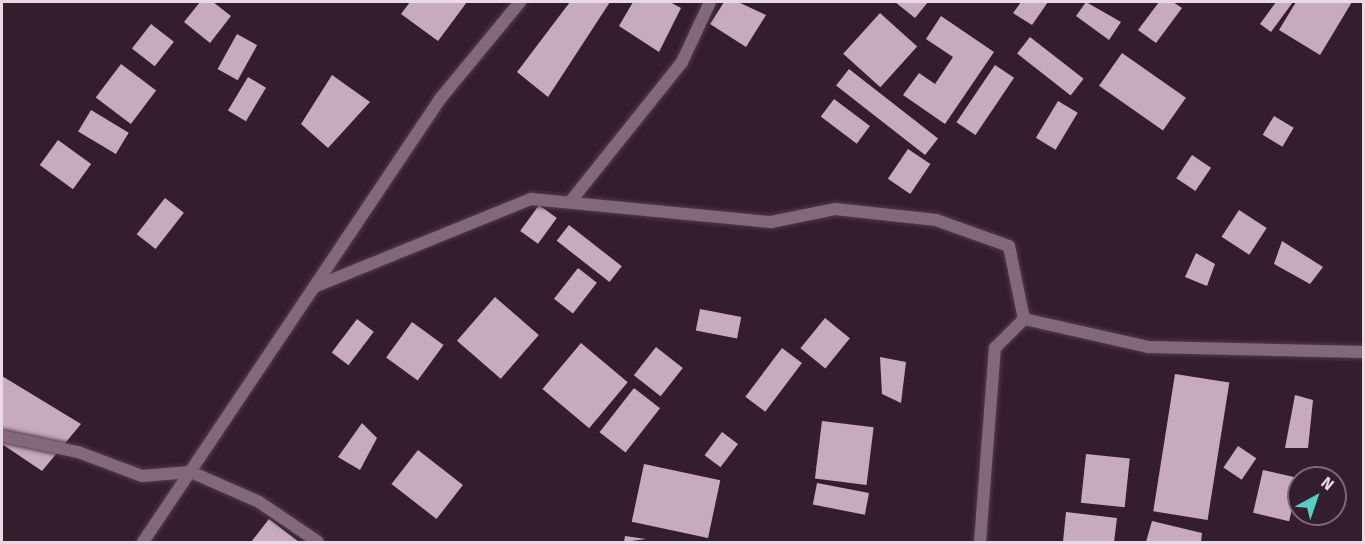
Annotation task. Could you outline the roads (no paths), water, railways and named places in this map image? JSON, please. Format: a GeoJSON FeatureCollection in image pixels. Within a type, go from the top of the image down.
{"type":"FeatureCollection","features":[{"type":"Feature","properties":{"kind":"street"},"geometry":{"type":"LineString","coordinates":[[143,543],[440,99],[520,2]]}},
{"type":"Feature","properties":{"kind":"street"},"geometry":{"type":"LineString","coordinates":[[570,202],[682,62],[710,2]]}},
{"type":"Feature","properties":{"kind":"street"},"geometry":{"type":"LineString","coordinates":[[314,287],[531,199],[771,222],[835,209],[936,220],[1009,246],[1024,319]]}},
{"type":"Feature","properties":{"kind":"street"},"geometry":{"type":"LineString","coordinates":[[1024,319],[1148,347],[1364,352]]}},
{"type":"Feature","properties":{"kind":"street"},"geometry":{"type":"LineString","coordinates":[[980,543],[995,348],[1024,319]]}},
{"type":"Feature","properties":{"kind":"street"},"geometry":{"type":"LineString","coordinates":[[2,435],[78,452],[142,476],[191,472],[259,502],[318,543]]}}]}
